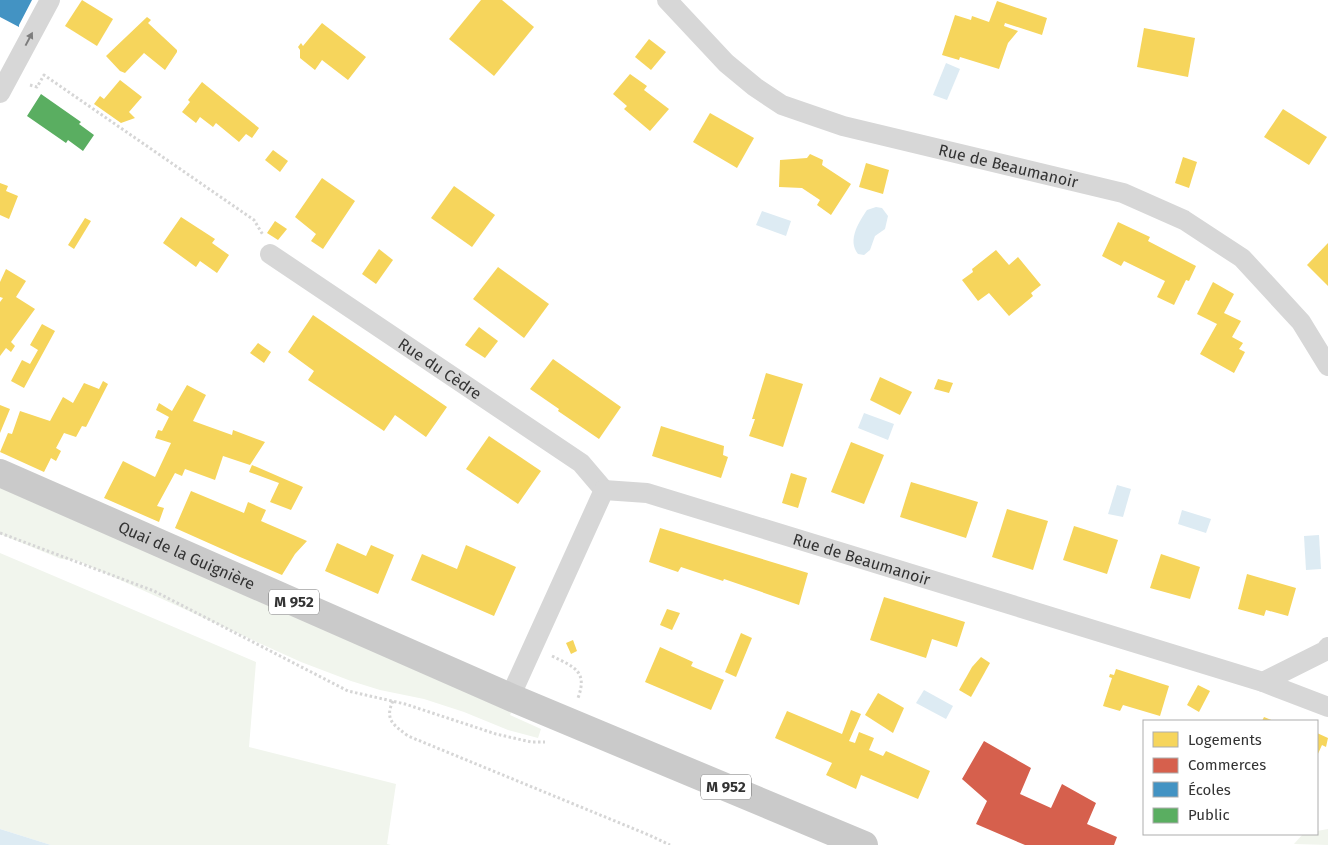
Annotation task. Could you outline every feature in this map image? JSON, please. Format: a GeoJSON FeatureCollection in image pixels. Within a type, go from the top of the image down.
{"type":"FeatureCollection","features":[{"type":"Feature","properties":{"kind":"main road","name":"Quai de la Guignière"},"geometry":{"type":"LineString","coordinates":[[0,473],[510,697],[562,731],[864,845]]}},
{"type":"Feature","properties":{"kind":"street"},"geometry":{"type":"LineString","coordinates":[[4,86],[50,0]]}},
{"type":"Feature","properties":{"kind":"street","name":"Rue de Beaumanoir"},"geometry":{"type":"LineString","coordinates":[[667,0],[726,63],[755,87],[782,105],[843,126],[1123,193],[1184,220],[1242,258],[1301,322],[1328,366]]}},
{"type":"Feature","properties":{"kind":"street","name":"Rue du Cèdre"},"geometry":{"type":"LineString","coordinates":[[270,254],[581,463],[604,490]]}},
{"type":"Feature","properties":{"kind":"street"},"geometry":{"type":"LineString","coordinates":[[510,697],[604,490]]}},
{"type":"Feature","properties":{"kind":"street","name":"Rue de Beaumanoir"},"geometry":{"type":"LineString","coordinates":[[604,490],[647,493],[1263,682],[1328,707]]}},
{"type":"Feature","properties":{"kind":"street"},"geometry":{"type":"LineString","coordinates":[[1263,682],[1324,651],[1328,647]]}},
{"type":"Feature","properties":{"kind":"path"},"geometry":{"type":"LineString","coordinates":[[4,86],[37,87],[44,75],[254,220],[270,254]]}},
{"type":"Feature","properties":{"kind":"path"},"geometry":{"type":"LineString","coordinates":[[0,533],[154,591],[348,691],[393,701],[496,734],[531,742],[562,731],[576,704],[583,683],[580,674],[568,664],[533,646]]}},
{"type":"Feature","properties":{"kind":"path"},"geometry":{"type":"LineString","coordinates":[[393,701],[389,711],[392,723],[408,736],[649,834],[670,845]]}},
{"type":"Feature","properties":{"kind":"shaded area"},"geometry":{"type":"Polygon","coordinates":[[[946,63],[960,69],[947,100],[933,95],[946,63]]]}},
{"type":"Feature","properties":{"kind":"shaded area"},"geometry":{"type":"Polygon","coordinates":[[[876,207],[882,208],[888,216],[885,229],[875,236],[870,250],[864,255],[858,254],[854,243],[855,231],[867,210],[876,207]]]}},
{"type":"Feature","properties":{"kind":"shaded area"},"geometry":{"type":"Polygon","coordinates":[[[762,211],[791,221],[786,236],[756,225],[762,211]]]}},
{"type":"Feature","properties":{"kind":"shaded area"},"geometry":{"type":"Polygon","coordinates":[[[864,413],[894,424],[888,440],[858,428],[864,413]]]}},
{"type":"Feature","properties":{"kind":"shaded area"},"geometry":{"type":"Polygon","coordinates":[[[0,485],[513,709],[510,715],[541,729],[538,738],[508,730],[464,712],[424,699],[380,690],[351,681],[301,662],[76,560],[61,559],[0,534],[0,485]]]}},
{"type":"Feature","properties":{"kind":"shaded area"},"geometry":{"type":"Polygon","coordinates":[[[1117,485],[1131,489],[1123,517],[1108,514],[1117,485]]]}},
{"type":"Feature","properties":{"kind":"shaded area"},"geometry":{"type":"Polygon","coordinates":[[[1182,510],[1211,519],[1206,533],[1178,524],[1182,510]]]}},
{"type":"Feature","properties":{"kind":"shaded area"},"geometry":{"type":"Polygon","coordinates":[[[1319,535],[1321,569],[1306,570],[1304,536],[1319,535]]]}},
{"type":"Feature","properties":{"kind":"shaded area"},"geometry":{"type":"Polygon","coordinates":[[[0,553],[256,662],[249,747],[396,784],[387,844],[391,845],[51,845],[0,829],[0,553]]]}},
{"type":"Feature","properties":{"kind":"shaded area"},"geometry":{"type":"Polygon","coordinates":[[[924,690],[953,706],[946,719],[916,703],[924,690]]]}},
{"type":"Feature","properties":{"kind":"shaded area"},"geometry":{"type":"Polygon","coordinates":[[[0,829],[51,845],[0,845],[0,829]]]}},
{"type":"Feature","properties":{"kind":"shaded area"},"geometry":{"type":"Polygon","coordinates":[[[1328,829],[1328,845],[1294,844],[1302,835],[1318,835],[1318,831],[1328,829]]]}},
{"type":"Feature","properties":{"kind":"building: Logements"},"geometry":{"type":"Polygon","coordinates":[[[82,0],[113,19],[97,46],[65,26],[82,0]]]}},
{"type":"Feature","properties":{"kind":"building: Logements"},"geometry":{"type":"Polygon","coordinates":[[[481,0],[502,0],[534,27],[494,76],[449,39],[481,0]]]}},
{"type":"Feature","properties":{"kind":"building: Logements"},"geometry":{"type":"Polygon","coordinates":[[[997,1],[1047,18],[1042,35],[1005,23],[1004,26],[1018,31],[1008,43],[999,69],[960,57],[959,60],[942,55],[955,15],[971,20],[972,16],[989,22],[997,1]]]}},
{"type":"Feature","properties":{"kind":"building: Logements"},"geometry":{"type":"Polygon","coordinates":[[[147,17],[151,20],[148,23],[177,52],[165,70],[144,53],[125,73],[120,71],[106,56],[147,17]]]}},
{"type":"Feature","properties":{"kind":"building: Logements"},"geometry":{"type":"Polygon","coordinates":[[[322,23],[366,57],[348,80],[322,60],[315,70],[300,58],[298,47],[301,43],[303,46],[322,23]]]}},
{"type":"Feature","properties":{"kind":"building: Logements"},"geometry":{"type":"Polygon","coordinates":[[[1144,28],[1195,38],[1188,77],[1137,67],[1144,28]]]}},
{"type":"Feature","properties":{"kind":"building: Logements"},"geometry":{"type":"Polygon","coordinates":[[[649,39],[666,52],[651,70],[635,57],[649,39]]]}},
{"type":"Feature","properties":{"kind":"building: Logements"},"geometry":{"type":"Polygon","coordinates":[[[630,74],[647,86],[644,90],[669,109],[650,131],[624,109],[627,106],[613,94],[630,74]]]}},
{"type":"Feature","properties":{"kind":"building: Logements"},"geometry":{"type":"Polygon","coordinates":[[[120,80],[142,97],[129,112],[135,118],[121,123],[94,104],[100,96],[104,99],[120,80]]]}},
{"type":"Feature","properties":{"kind":"building: Logements"},"geometry":{"type":"Polygon","coordinates":[[[202,82],[259,128],[252,138],[246,134],[239,142],[216,123],[213,127],[200,117],[196,123],[182,112],[190,102],[188,100],[202,82]]]}},
{"type":"Feature","properties":{"kind":"building: Logements"},"geometry":{"type":"Polygon","coordinates":[[[1283,109],[1327,137],[1309,165],[1264,137],[1283,109]]]}},
{"type":"Feature","properties":{"kind":"building: Logements"},"geometry":{"type":"Polygon","coordinates":[[[710,113],[754,138],[737,168],[693,142],[710,113]]]}},
{"type":"Feature","properties":{"kind":"building: Logements"},"geometry":{"type":"Polygon","coordinates":[[[273,150],[288,161],[280,172],[265,160],[273,150]]]}},
{"type":"Feature","properties":{"kind":"building: Logements"},"geometry":{"type":"Polygon","coordinates":[[[810,154],[823,160],[822,165],[851,184],[831,215],[817,205],[820,200],[802,188],[779,187],[780,160],[807,158],[810,154]]]}},
{"type":"Feature","properties":{"kind":"building: Logements"},"geometry":{"type":"Polygon","coordinates":[[[1183,157],[1197,162],[1189,188],[1175,183],[1183,157]]]}},
{"type":"Feature","properties":{"kind":"building: Logements"},"geometry":{"type":"Polygon","coordinates":[[[866,163],[889,170],[883,194],[859,187],[866,163]]]}},
{"type":"Feature","properties":{"kind":"building: Logements"},"geometry":{"type":"Polygon","coordinates":[[[322,178],[355,201],[323,249],[311,241],[316,234],[295,217],[322,178]]]}},
{"type":"Feature","properties":{"kind":"building: Logements"},"geometry":{"type":"Polygon","coordinates":[[[0,183],[8,186],[6,191],[18,196],[9,219],[0,215],[0,183]]]}},
{"type":"Feature","properties":{"kind":"building: Logements"},"geometry":{"type":"Polygon","coordinates":[[[454,186],[495,215],[472,247],[431,218],[454,186]]]}},
{"type":"Feature","properties":{"kind":"building: Logements"},"geometry":{"type":"Polygon","coordinates":[[[181,217],[215,239],[212,243],[229,255],[217,273],[200,261],[196,267],[163,243],[181,217]]]}},
{"type":"Feature","properties":{"kind":"building: Logements"},"geometry":{"type":"Polygon","coordinates":[[[85,218],[91,221],[74,249],[68,245],[85,218]]]}},
{"type":"Feature","properties":{"kind":"building: Logements"},"geometry":{"type":"Polygon","coordinates":[[[275,221],[287,229],[278,240],[267,233],[275,221]]]}},
{"type":"Feature","properties":{"kind":"building: Logements"},"geometry":{"type":"Polygon","coordinates":[[[1118,222],[1150,237],[1148,241],[1196,266],[1189,281],[1186,280],[1174,305],[1157,297],[1165,281],[1124,261],[1121,266],[1102,256],[1118,222]]]}},
{"type":"Feature","properties":{"kind":"building: Logements"},"geometry":{"type":"Polygon","coordinates":[[[1328,243],[1328,286],[1307,265],[1328,243]]]}},
{"type":"Feature","properties":{"kind":"building: Logements"},"geometry":{"type":"Polygon","coordinates":[[[379,249],[393,260],[376,284],[362,274],[379,249]]]}},
{"type":"Feature","properties":{"kind":"building: Logements"},"geometry":{"type":"Polygon","coordinates":[[[996,250],[1009,265],[1018,257],[1041,285],[1031,293],[1033,296],[1009,316],[989,293],[978,301],[962,280],[973,272],[972,269],[996,250]]]}},
{"type":"Feature","properties":{"kind":"building: Logements"},"geometry":{"type":"Polygon","coordinates":[[[498,267],[549,304],[524,338],[473,299],[498,267]]]}},
{"type":"Feature","properties":{"kind":"building: Logements"},"geometry":{"type":"Polygon","coordinates":[[[6,269],[26,281],[16,297],[35,309],[11,342],[15,346],[11,352],[6,348],[0,356],[0,302],[3,298],[0,297],[0,282],[6,269]]]}},
{"type":"Feature","properties":{"kind":"building: Logements"},"geometry":{"type":"Polygon","coordinates":[[[1213,282],[1234,294],[1224,313],[1241,321],[1232,337],[1243,343],[1239,349],[1245,352],[1234,373],[1200,354],[1217,324],[1197,314],[1213,282]]]}},
{"type":"Feature","properties":{"kind":"building: Logements"},"geometry":{"type":"Polygon","coordinates":[[[313,315],[447,407],[426,437],[395,415],[384,431],[308,380],[314,371],[288,352],[313,315]]]}},
{"type":"Feature","properties":{"kind":"building: Logements"},"geometry":{"type":"Polygon","coordinates":[[[42,324],[55,331],[24,388],[11,381],[22,360],[30,364],[38,350],[30,345],[42,324]]]}},
{"type":"Feature","properties":{"kind":"building: Logements"},"geometry":{"type":"Polygon","coordinates":[[[479,327],[498,341],[485,358],[465,345],[479,327]]]}},
{"type":"Feature","properties":{"kind":"building: Logements"},"geometry":{"type":"Polygon","coordinates":[[[258,343],[271,352],[264,363],[250,353],[258,343]]]}},
{"type":"Feature","properties":{"kind":"building: Logements"},"geometry":{"type":"Polygon","coordinates":[[[553,359],[621,407],[599,439],[530,389],[553,359]]]}},
{"type":"Feature","properties":{"kind":"building: Logements"},"geometry":{"type":"Polygon","coordinates":[[[766,373],[803,384],[783,447],[749,436],[755,419],[752,419],[766,373]]]}},
{"type":"Feature","properties":{"kind":"building: Logements"},"geometry":{"type":"Polygon","coordinates":[[[880,377],[912,392],[900,415],[870,400],[880,377]]]}},
{"type":"Feature","properties":{"kind":"building: Logements"},"geometry":{"type":"Polygon","coordinates":[[[938,379],[953,383],[949,393],[934,389],[938,379]]]}},
{"type":"Feature","properties":{"kind":"building: Logements"},"geometry":{"type":"Polygon","coordinates":[[[103,381],[108,384],[86,427],[82,426],[76,437],[64,433],[56,448],[61,451],[56,461],[51,458],[44,472],[0,452],[8,433],[12,434],[20,411],[50,421],[63,397],[73,403],[84,383],[99,389],[103,381]]]}},
{"type":"Feature","properties":{"kind":"building: Logements"},"geometry":{"type":"Polygon","coordinates":[[[187,385],[206,395],[193,421],[232,435],[233,430],[265,442],[250,465],[223,456],[215,480],[185,469],[182,476],[175,473],[157,506],[164,508],[159,522],[104,498],[123,461],[155,477],[171,443],[155,438],[158,430],[162,431],[169,417],[156,410],[159,403],[172,411],[187,385]]]}},
{"type":"Feature","properties":{"kind":"building: Logements"},"geometry":{"type":"Polygon","coordinates":[[[0,405],[10,409],[0,433],[0,405]]]}},
{"type":"Feature","properties":{"kind":"building: Logements"},"geometry":{"type":"Polygon","coordinates":[[[661,426],[724,446],[723,455],[728,457],[721,478],[652,456],[661,426]]]}},
{"type":"Feature","properties":{"kind":"building: Logements"},"geometry":{"type":"Polygon","coordinates":[[[489,436],[541,471],[518,504],[466,469],[489,436]]]}},
{"type":"Feature","properties":{"kind":"building: Logements"},"geometry":{"type":"Polygon","coordinates":[[[851,442],[884,455],[864,504],[831,492],[851,442]]]}},
{"type":"Feature","properties":{"kind":"building: Logements"},"geometry":{"type":"Polygon","coordinates":[[[252,465],[303,487],[291,510],[270,502],[279,483],[249,472],[252,465]]]}},
{"type":"Feature","properties":{"kind":"building: Logements"},"geometry":{"type":"Polygon","coordinates":[[[791,473],[807,478],[798,508],[782,503],[791,473]]]}},
{"type":"Feature","properties":{"kind":"building: Logements"},"geometry":{"type":"Polygon","coordinates":[[[911,482],[978,502],[966,538],[900,517],[911,482]]]}},
{"type":"Feature","properties":{"kind":"building: Logements"},"geometry":{"type":"Polygon","coordinates":[[[191,491],[244,513],[248,502],[266,510],[261,521],[307,541],[295,554],[282,575],[240,557],[175,528],[191,491]]]}},
{"type":"Feature","properties":{"kind":"building: Logements"},"geometry":{"type":"Polygon","coordinates":[[[1007,509],[1048,521],[1033,570],[992,557],[1007,509]]]}},
{"type":"Feature","properties":{"kind":"building: Logements"},"geometry":{"type":"Polygon","coordinates":[[[1074,526],[1118,540],[1107,574],[1063,560],[1074,526]]]}},
{"type":"Feature","properties":{"kind":"building: Logements"},"geometry":{"type":"Polygon","coordinates":[[[660,528],[808,573],[799,605],[724,579],[723,581],[681,567],[678,572],[649,562],[660,528]]]}},
{"type":"Feature","properties":{"kind":"building: Logements"},"geometry":{"type":"Polygon","coordinates":[[[337,543],[366,556],[371,545],[394,555],[378,594],[325,571],[337,543]]]}},
{"type":"Feature","properties":{"kind":"building: Logements"},"geometry":{"type":"Polygon","coordinates":[[[466,545],[516,567],[494,616],[411,580],[422,554],[457,569],[466,545]]]}},
{"type":"Feature","properties":{"kind":"building: Logements"},"geometry":{"type":"Polygon","coordinates":[[[1161,554],[1200,567],[1190,599],[1150,588],[1161,554]]]}},
{"type":"Feature","properties":{"kind":"building: Logements"},"geometry":{"type":"Polygon","coordinates":[[[1247,574],[1296,588],[1288,616],[1266,610],[1264,616],[1238,609],[1247,574]]]}},
{"type":"Feature","properties":{"kind":"building: Logements"},"geometry":{"type":"Polygon","coordinates":[[[884,597],[965,622],[957,647],[932,639],[926,658],[870,640],[884,597]]]}},
{"type":"Feature","properties":{"kind":"building: Logements"},"geometry":{"type":"Polygon","coordinates":[[[667,609],[680,613],[672,630],[660,625],[667,609]]]}},
{"type":"Feature","properties":{"kind":"building: Logements"},"geometry":{"type":"Polygon","coordinates":[[[741,633],[752,638],[736,677],[725,672],[741,633]]]}},
{"type":"Feature","properties":{"kind":"building: Logements"},"geometry":{"type":"Polygon","coordinates":[[[573,640],[577,651],[571,654],[566,643],[573,640]]]}},
{"type":"Feature","properties":{"kind":"building: Logements"},"geometry":{"type":"Polygon","coordinates":[[[660,647],[693,662],[691,666],[724,680],[711,710],[645,682],[660,647]]]}},
{"type":"Feature","properties":{"kind":"building: Logements"},"geometry":{"type":"Polygon","coordinates":[[[981,657],[990,663],[971,697],[959,690],[972,667],[981,657]]]}},
{"type":"Feature","properties":{"kind":"building: Logements"},"geometry":{"type":"Polygon","coordinates":[[[1116,669],[1169,686],[1160,716],[1123,705],[1120,711],[1103,706],[1112,678],[1109,677],[1110,674],[1114,675],[1116,669]]]}},
{"type":"Feature","properties":{"kind":"building: Logements"},"geometry":{"type":"Polygon","coordinates":[[[1198,685],[1210,691],[1199,712],[1187,705],[1198,685]]]}},
{"type":"Feature","properties":{"kind":"building: Logements"},"geometry":{"type":"Polygon","coordinates":[[[878,693],[904,708],[893,733],[865,715],[878,693]]]}},
{"type":"Feature","properties":{"kind":"building: Logements"},"geometry":{"type":"Polygon","coordinates":[[[851,710],[861,714],[849,741],[855,743],[859,732],[874,738],[869,750],[883,756],[886,751],[930,771],[918,799],[861,775],[856,789],[826,775],[832,763],[775,738],[787,711],[842,734],[851,710]]]}},
{"type":"Feature","properties":{"kind":"building: Logements"},"geometry":{"type":"Polygon","coordinates":[[[1318,733],[1328,738],[1326,747],[1322,745],[1318,754],[1318,733]]]}},
{"type":"Feature","properties":{"kind":"building: Commerces"},"geometry":{"type":"Polygon","coordinates":[[[984,741],[1031,768],[1020,794],[1051,808],[1062,784],[1096,803],[1087,824],[1117,837],[1114,845],[1025,845],[976,824],[987,801],[962,779],[984,741]]]}},
{"type":"Feature","properties":{"kind":"building: Écoles"},"geometry":{"type":"Polygon","coordinates":[[[0,0],[32,0],[19,27],[0,17],[0,0]]]}},
{"type":"Feature","properties":{"kind":"building: Public"},"geometry":{"type":"Polygon","coordinates":[[[41,94],[81,122],[79,124],[94,135],[83,151],[68,140],[66,143],[27,116],[41,94]]]}}]}
